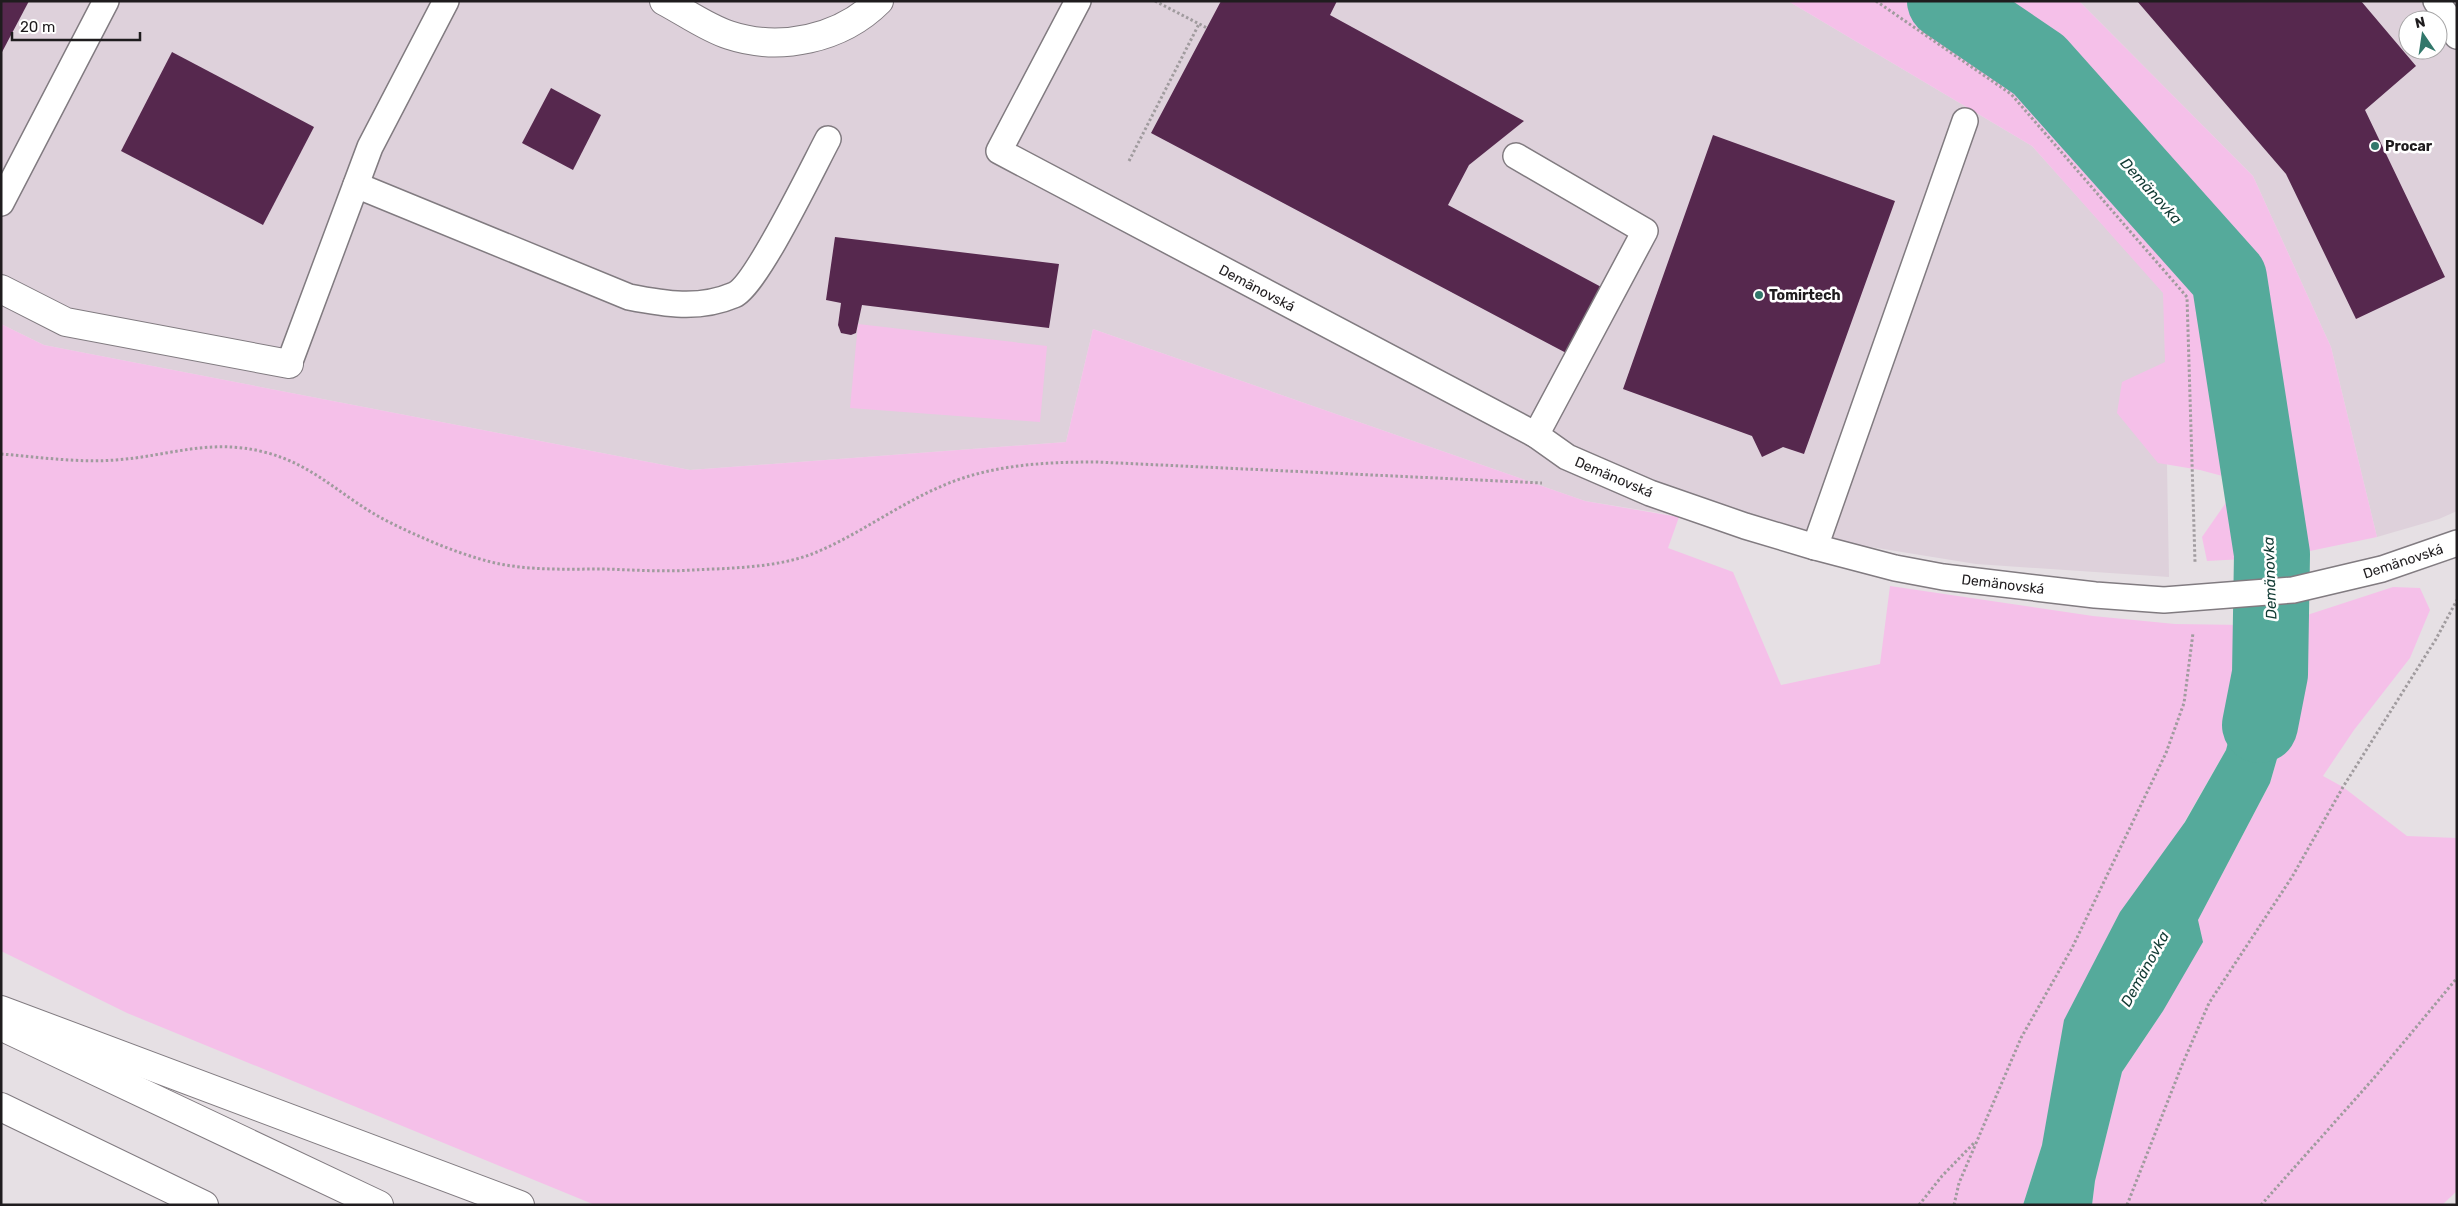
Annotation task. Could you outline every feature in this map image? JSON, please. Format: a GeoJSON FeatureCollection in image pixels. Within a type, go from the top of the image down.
{"type":"FeatureCollection","features":[{"type":"Feature","properties":{"kind":"main road"},"geometry":{"type":"LineString","coordinates":[[664,1],[727,35],[752,41],[786,42],[821,36],[849,25],[879,1]]}},
{"type":"Feature","properties":{"kind":"main road"},"geometry":{"type":"LineString","coordinates":[[1,289],[66,322],[289,364]]}},
{"type":"Feature","properties":{"kind":"main road"},"geometry":{"type":"LineString","coordinates":[[1,1010],[520,1205]]}},
{"type":"Feature","properties":{"kind":"main road"},"geometry":{"type":"LineString","coordinates":[[1,1026],[379,1205]]}},
{"type":"Feature","properties":{"kind":"main road"},"geometry":{"type":"LineString","coordinates":[[1,1107],[204,1205]]}},
{"type":"Feature","properties":{"kind":"lane"},"geometry":{"type":"LineString","coordinates":[[1,203],[106,1]]}},
{"type":"Feature","properties":{"kind":"lane"},"geometry":{"type":"LineString","coordinates":[[289,364],[370,147],[446,1]]}},
{"type":"Feature","properties":{"kind":"lane","name":"Demänovská"},"geometry":{"type":"LineString","coordinates":[[1078,1],[999,152],[1536,435],[1567,457],[1650,493],[1745,526],[1895,568],[1943,577],[2095,595],[2164,600],[2293,590],[2382,569],[2457,543]]}},
{"type":"Feature","properties":{"kind":"lane"},"geometry":{"type":"LineString","coordinates":[[2436,1],[2450,20],[2457,36]]}},
{"type":"Feature","properties":{"kind":"lane"},"geometry":{"type":"LineString","coordinates":[[1815,547],[1965,121]]}},
{"type":"Feature","properties":{"kind":"lane"},"geometry":{"type":"LineString","coordinates":[[356,185],[629,296],[668,304],[702,304],[736,294],[758,270],[828,139]]}},
{"type":"Feature","properties":{"kind":"lane"},"geometry":{"type":"LineString","coordinates":[[1516,156],[1645,231],[1536,435]]}},
{"type":"Feature","properties":{"kind":"path"},"geometry":{"type":"LineString","coordinates":[[1155,1],[1207,28]]}},
{"type":"Feature","properties":{"kind":"path"},"geometry":{"type":"LineString","coordinates":[[1876,1],[2011,94],[2187,297],[2204,598],[2184,703],[2166,753],[2072,948],[2021,1038],[1959,1183],[1954,1205]]}},
{"type":"Feature","properties":{"kind":"path"},"geometry":{"type":"LineString","coordinates":[[1129,161],[1199,24]]}},
{"type":"Feature","properties":{"kind":"path"},"geometry":{"type":"LineString","coordinates":[[1,454],[84,462],[119,460],[187,448],[217,446],[248,448],[275,455],[308,468],[354,502],[386,520],[461,553],[491,562],[522,567],[564,569],[690,570],[789,561],[816,552],[959,479],[994,470],[1051,462],[1097,462],[1543,483]]}},
{"type":"Feature","properties":{"kind":"path"},"geometry":{"type":"LineString","coordinates":[[2127,1205],[2209,1003],[2292,877],[2343,786],[2436,639],[2457,600]]}},
{"type":"Feature","properties":{"kind":"path"},"geometry":{"type":"LineString","coordinates":[[2260,1205],[2374,1078],[2457,978]]}},
{"type":"Feature","properties":{"kind":"path"},"geometry":{"type":"LineString","coordinates":[[1919,1205],[1942,1176],[1977,1140]]}},
{"type":"Feature","properties":{"kind":"shaded area"},"geometry":{"type":"Polygon","coordinates":[[[1,1],[1788,1],[2032,146],[2164,293],[2169,577],[1976,564],[1585,501],[1093,329],[1066,442],[690,470],[44,345],[1,324],[1,1]]]}},
{"type":"Feature","properties":{"kind":"shaded area"},"geometry":{"type":"Polygon","coordinates":[[[1788,1],[2079,1],[2253,176],[2331,347],[2377,537],[2281,557],[2207,561],[2202,537],[2241,481],[2200,470],[2158,463],[2117,413],[2122,382],[2165,362],[2163,293],[2032,146],[1788,1]]]}},
{"type":"Feature","properties":{"kind":"shaded area"},"geometry":{"type":"Polygon","coordinates":[[[2079,1],[2457,1],[2457,511],[2439,519],[2377,537],[2331,347],[2253,176],[2079,1]]]}},
{"type":"Feature","properties":{"kind":"shaded area"},"geometry":{"type":"Polygon","coordinates":[[[1,324],[44,345],[690,470],[1066,442],[1093,329],[1585,501],[1679,517],[1668,548],[1733,572],[1781,685],[1880,664],[1890,586],[2093,616],[2175,624],[2244,625],[2247,671],[2226,750],[2185,821],[2042,1145],[2023,1205],[595,1205],[127,1013],[1,951],[1,324]]]}},
{"type":"Feature","properties":{"kind":"shaded area"},"geometry":{"type":"Polygon","coordinates":[[[858,324],[1047,346],[1040,422],[850,408],[858,324]]]}},
{"type":"Feature","properties":{"kind":"shaded area"},"geometry":{"type":"Polygon","coordinates":[[[2393,587],[2420,588],[2430,610],[2410,658],[2354,730],[2323,776],[2343,787],[2407,836],[2457,838],[2457,1191],[2442,1205],[2092,1205],[2095,1181],[2122,1072],[2163,1011],[2198,920],[2270,783],[2296,693],[2301,617],[2393,587]]]}},
{"type":"Feature","properties":{"kind":"water"},"geometry":{"type":"Polygon","coordinates":[[[2301,617],[2296,693],[2270,783],[2198,920],[2203,942],[2163,1011],[2122,1072],[2095,1181],[2092,1205],[2023,1205],[2042,1145],[2064,1020],[2120,912],[2185,822],[2226,750],[2247,671],[2244,625],[2301,617]]]}},
{"type":"Feature","properties":{"kind":"building"},"geometry":{"type":"Polygon","coordinates":[[[1,1],[29,1],[1,54],[1,1]]]}},
{"type":"Feature","properties":{"kind":"building"},"geometry":{"type":"Polygon","coordinates":[[[1221,1],[1337,1],[1330,15],[1524,121],[1469,165],[1448,205],[1605,289],[1570,355],[1151,133],[1221,1]]]}},
{"type":"Feature","properties":{"kind":"building"},"geometry":{"type":"Polygon","coordinates":[[[2137,1],[2361,1],[2398,45],[2398,60],[2411,60],[2416,66],[2365,110],[2445,277],[2356,319],[2286,174],[2137,1]]]}},
{"type":"Feature","properties":{"kind":"building"},"geometry":{"type":"Polygon","coordinates":[[[172,52],[314,127],[263,225],[121,151],[172,52]]]}},
{"type":"Feature","properties":{"kind":"building"},"geometry":{"type":"Polygon","coordinates":[[[551,88],[601,115],[573,170],[522,143],[551,88]]]}},
{"type":"Feature","properties":{"kind":"building","name":"Tomirtech"},"geometry":{"type":"Polygon","coordinates":[[[1713,135],[1895,201],[1804,454],[1783,447],[1762,457],[1752,436],[1623,389],[1713,135]]]}},
{"type":"Feature","properties":{"kind":"building"},"geometry":{"type":"Polygon","coordinates":[[[835,237],[1059,264],[1049,328],[862,305],[856,333],[851,335],[841,333],[838,325],[841,303],[826,300],[835,237]]]}},
{"type":"Feature","properties":{"kind":"waterway","name":"Demänovka"},"geometry":{"type":"LineString","coordinates":[[1945,1],[2039,65],[2229,278],[2272,554],[2270,674],[2260,725]]}},
{"type":"Feature","properties":{"kind":"place","name":"Procar"},"geometry":{"type":"Point","coordinates":[2375,146]}},
{"type":"Feature","properties":{"kind":"place","name":"Tomirtech"},"geometry":{"type":"Point","coordinates":[1759,295]}}]}
